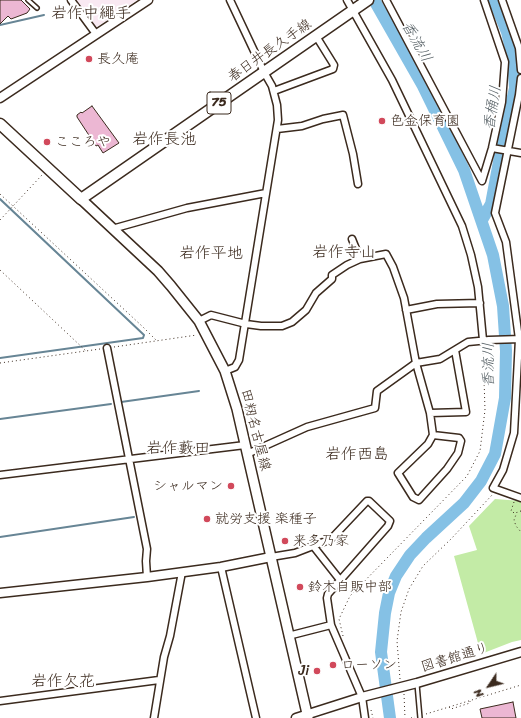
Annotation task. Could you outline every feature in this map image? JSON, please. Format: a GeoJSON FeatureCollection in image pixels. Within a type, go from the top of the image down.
{"type":"FeatureCollection","features":[{"type":"Feature","properties":{"kind":"main road","name":"春日井長久手線"},"geometry":{"type":"LineString","coordinates":[[81,199],[368,0]]}},
{"type":"Feature","properties":{"kind":"main road"},"geometry":{"type":"LineString","coordinates":[[0,124],[81,199]]}},
{"type":"Feature","properties":{"kind":"main road","name":"田籾名古屋線"},"geometry":{"type":"LineString","coordinates":[[81,199],[158,271],[199,321],[225,371],[237,409],[307,716]]}},
{"type":"Feature","properties":{"kind":"street"},"geometry":{"type":"LineString","coordinates":[[71,0],[96,34]]}},
{"type":"Feature","properties":{"kind":"street"},"geometry":{"type":"LineString","coordinates":[[0,98],[148,0]]}},
{"type":"Feature","properties":{"kind":"street"},"geometry":{"type":"LineString","coordinates":[[225,371],[235,367],[238,363],[246,324],[277,129],[277,104],[274,91],[230,0]]}},
{"type":"Feature","properties":{"kind":"street"},"geometry":{"type":"LineString","coordinates":[[347,0],[355,9],[392,80],[462,226],[471,255],[478,287],[486,340]]}},
{"type":"Feature","properties":{"kind":"street"},"geometry":{"type":"LineString","coordinates":[[386,0],[482,181],[493,149],[502,102],[505,62],[484,0]]}},
{"type":"Feature","properties":{"kind":"street"},"geometry":{"type":"LineString","coordinates":[[502,0],[519,48],[521,70]]}},
{"type":"Feature","properties":{"kind":"street"},"geometry":{"type":"LineString","coordinates":[[274,91],[333,69],[334,65],[316,36]]}},
{"type":"Feature","properties":{"kind":"street"},"geometry":{"type":"LineString","coordinates":[[519,496],[493,488],[503,470],[518,434],[518,339],[506,242],[495,213],[520,95],[521,78]]}},
{"type":"Feature","properties":{"kind":"street"},"geometry":{"type":"LineString","coordinates":[[277,129],[302,126],[322,119],[343,115],[352,149],[358,184]]}},
{"type":"Feature","properties":{"kind":"street"},"geometry":{"type":"LineString","coordinates":[[493,149],[521,153]]}},
{"type":"Feature","properties":{"kind":"street"},"geometry":{"type":"LineString","coordinates":[[112,228],[187,208],[266,193]]}},
{"type":"Feature","properties":{"kind":"street"},"geometry":{"type":"LineString","coordinates":[[352,239],[360,259]]}},
{"type":"Feature","properties":{"kind":"street"},"geometry":{"type":"LineString","coordinates":[[199,321],[211,315],[246,324],[282,326],[292,322],[306,310],[316,293],[332,279],[332,275],[347,265],[360,259],[386,254],[393,267],[404,298],[416,363],[430,413],[433,435],[428,444],[398,473],[413,497],[419,500],[447,469],[458,453],[462,441],[459,438],[433,435]]}},
{"type":"Feature","properties":{"kind":"street"},"geometry":{"type":"LineString","coordinates":[[406,310],[437,304],[480,303]]}},
{"type":"Feature","properties":{"kind":"street"},"geometry":{"type":"LineString","coordinates":[[247,454],[308,427],[375,408],[377,391],[416,363],[440,359],[468,342],[518,339]]}},
{"type":"Feature","properties":{"kind":"street"},"geometry":{"type":"LineString","coordinates":[[107,348],[147,549],[147,577]]}},
{"type":"Feature","properties":{"kind":"street"},"geometry":{"type":"LineString","coordinates":[[430,413],[466,412],[455,350]]}},
{"type":"Feature","properties":{"kind":"street"},"geometry":{"type":"LineString","coordinates":[[0,475],[245,445]]}},
{"type":"Feature","properties":{"kind":"street"},"geometry":{"type":"LineString","coordinates":[[0,594],[147,577],[221,567],[289,555],[314,547],[332,538],[367,501],[390,520],[388,526],[328,594],[331,625],[362,698],[365,718]]}},
{"type":"Feature","properties":{"kind":"street"},"geometry":{"type":"LineString","coordinates":[[314,547],[340,580]]}},
{"type":"Feature","properties":{"kind":"street"},"geometry":{"type":"LineString","coordinates":[[221,567],[256,718]]}},
{"type":"Feature","properties":{"kind":"street"},"geometry":{"type":"LineString","coordinates":[[154,718],[159,680],[170,636],[182,572]]}},
{"type":"Feature","properties":{"kind":"street"},"geometry":{"type":"LineString","coordinates":[[288,636],[331,625]]}},
{"type":"Feature","properties":{"kind":"street","name":"図書館通り"},"geometry":{"type":"LineString","coordinates":[[362,698],[521,652]]}},
{"type":"Feature","properties":{"kind":"street"},"geometry":{"type":"LineString","coordinates":[[0,702],[159,680]]}},
{"type":"Feature","properties":{"kind":"street"},"geometry":{"type":"LineString","coordinates":[[296,718],[307,716],[362,698]]}},
{"type":"Feature","properties":{"kind":"lane"},"geometry":{"type":"LineString","coordinates":[[28,0],[37,8]]}},
{"type":"Feature","properties":{"kind":"lane"},"geometry":{"type":"LineString","coordinates":[[417,683],[420,717]]}},
{"type":"Feature","properties":{"kind":"path"},"geometry":{"type":"LineString","coordinates":[[0,220],[48,168]]}},
{"type":"Feature","properties":{"kind":"path"},"geometry":{"type":"LineString","coordinates":[[0,194],[157,341]]}},
{"type":"Feature","properties":{"kind":"path"},"geometry":{"type":"LineString","coordinates":[[0,270],[87,351]]}},
{"type":"Feature","properties":{"kind":"path"},"geometry":{"type":"LineString","coordinates":[[0,363],[206,333]]}},
{"type":"Feature","properties":{"kind":"path"},"geometry":{"type":"LineString","coordinates":[[344,640],[339,619],[350,596],[467,476],[480,451],[485,410],[486,340]]}},
{"type":"Feature","properties":{"kind":"path"},"geometry":{"type":"LineString","coordinates":[[405,718],[400,688],[397,641],[401,612],[409,589],[424,566],[492,496],[493,488]]}},
{"type":"Feature","properties":{"kind":"path"},"geometry":{"type":"LineString","coordinates":[[516,514],[511,511],[519,496]]}},
{"type":"Feature","properties":{"kind":"path"},"geometry":{"type":"LineString","coordinates":[[521,511],[516,514],[514,520],[516,526],[521,532]]}},
{"type":"Feature","properties":{"kind":"path"},"geometry":{"type":"LineString","coordinates":[[411,718],[420,717],[471,700],[521,686]]}},
{"type":"Feature","properties":{"kind":"shaded area"},"geometry":{"type":"Polygon","coordinates":[[[74,0],[137,0],[95,28],[74,0]]]}},
{"type":"Feature","properties":{"kind":"green space"},"geometry":{"type":"Polygon","coordinates":[[[495,499],[521,501],[521,640],[481,654],[454,556],[477,550],[469,526],[495,499]]]}},
{"type":"Feature","properties":{"kind":"building"},"geometry":{"type":"Polygon","coordinates":[[[0,0],[21,0],[30,9],[27,13],[11,19],[8,16],[0,24],[0,0]]]}},
{"type":"Feature","properties":{"kind":"building"},"geometry":{"type":"Polygon","coordinates":[[[92,106],[119,143],[103,153],[98,145],[96,146],[77,117],[77,115],[81,112],[82,113],[92,106]]]}},
{"type":"Feature","properties":{"kind":"building"},"geometry":{"type":"Polygon","coordinates":[[[513,702],[516,718],[482,718],[480,709],[513,702]]]}},
{"type":"Feature","properties":{"kind":"waterway","name":"香流川"},"geometry":{"type":"LineString","coordinates":[[374,0],[423,86],[464,170],[493,255],[503,306],[506,351],[505,398],[495,454],[481,481],[464,503],[410,555],[396,576],[389,593],[385,613],[381,652],[390,718]]}},
{"type":"Feature","properties":{"kind":"waterway","name":"香桶川"},"geometry":{"type":"LineString","coordinates":[[482,220],[491,204],[504,135],[515,88],[513,58],[507,32],[494,0]]}},
{"type":"Feature","properties":{"kind":"waterway"},"geometry":{"type":"LineString","coordinates":[[0,25],[44,15]]}},
{"type":"Feature","properties":{"kind":"waterway"},"geometry":{"type":"LineString","coordinates":[[0,199],[144,335],[143,338],[0,358]]}},
{"type":"Feature","properties":{"kind":"waterway"},"geometry":{"type":"LineString","coordinates":[[121,402],[199,391]]}},
{"type":"Feature","properties":{"kind":"waterway"},"geometry":{"type":"LineString","coordinates":[[0,419],[111,404]]}},
{"type":"Feature","properties":{"kind":"waterway"},"geometry":{"type":"LineString","coordinates":[[0,537],[134,517]]}},
{"type":"Feature","properties":{"kind":"place","name":"長久庵"},"geometry":{"type":"Point","coordinates":[89,59]}},
{"type":"Feature","properties":{"kind":"place","name":"色金保育園"},"geometry":{"type":"Point","coordinates":[382,121]}},
{"type":"Feature","properties":{"kind":"place","name":"こころや"},"geometry":{"type":"Point","coordinates":[47,142]}},
{"type":"Feature","properties":{"kind":"place","name":"シャルマン"},"geometry":{"type":"Point","coordinates":[231,486]}},
{"type":"Feature","properties":{"kind":"place","name":"就労支援 楽種子"},"geometry":{"type":"Point","coordinates":[207,519]}},
{"type":"Feature","properties":{"kind":"place","name":"来多乃家"},"geometry":{"type":"Point","coordinates":[285,541]}},
{"type":"Feature","properties":{"kind":"place","name":"鈴木自販中部"},"geometry":{"type":"Point","coordinates":[300,587]}},
{"type":"Feature","properties":{"kind":"place","name":"ローソン"},"geometry":{"type":"Point","coordinates":[333,665]}},
{"type":"Feature","properties":{"kind":"place","name":"Ji"},"geometry":{"type":"Point","coordinates":[317,671]}},
{"type":"Feature","properties":{"kind":"district","name":"岩作中繩手"},"geometry":{"type":"Point","coordinates":[91,14]}},
{"type":"Feature","properties":{"kind":"district","name":"岩作長池"},"geometry":{"type":"Point","coordinates":[164,140]}},
{"type":"Feature","properties":{"kind":"district","name":"岩作寺山"},"geometry":{"type":"Point","coordinates":[344,253]}},
{"type":"Feature","properties":{"kind":"district","name":"岩作平地"},"geometry":{"type":"Point","coordinates":[211,254]}},
{"type":"Feature","properties":{"kind":"district","name":"岩作藪田"},"geometry":{"type":"Point","coordinates":[178,449]}},
{"type":"Feature","properties":{"kind":"district","name":"岩作西島"},"geometry":{"type":"Point","coordinates":[357,455]}},
{"type":"Feature","properties":{"kind":"district","name":"岩作欠花"},"geometry":{"type":"Point","coordinates":[63,682]}}]}
